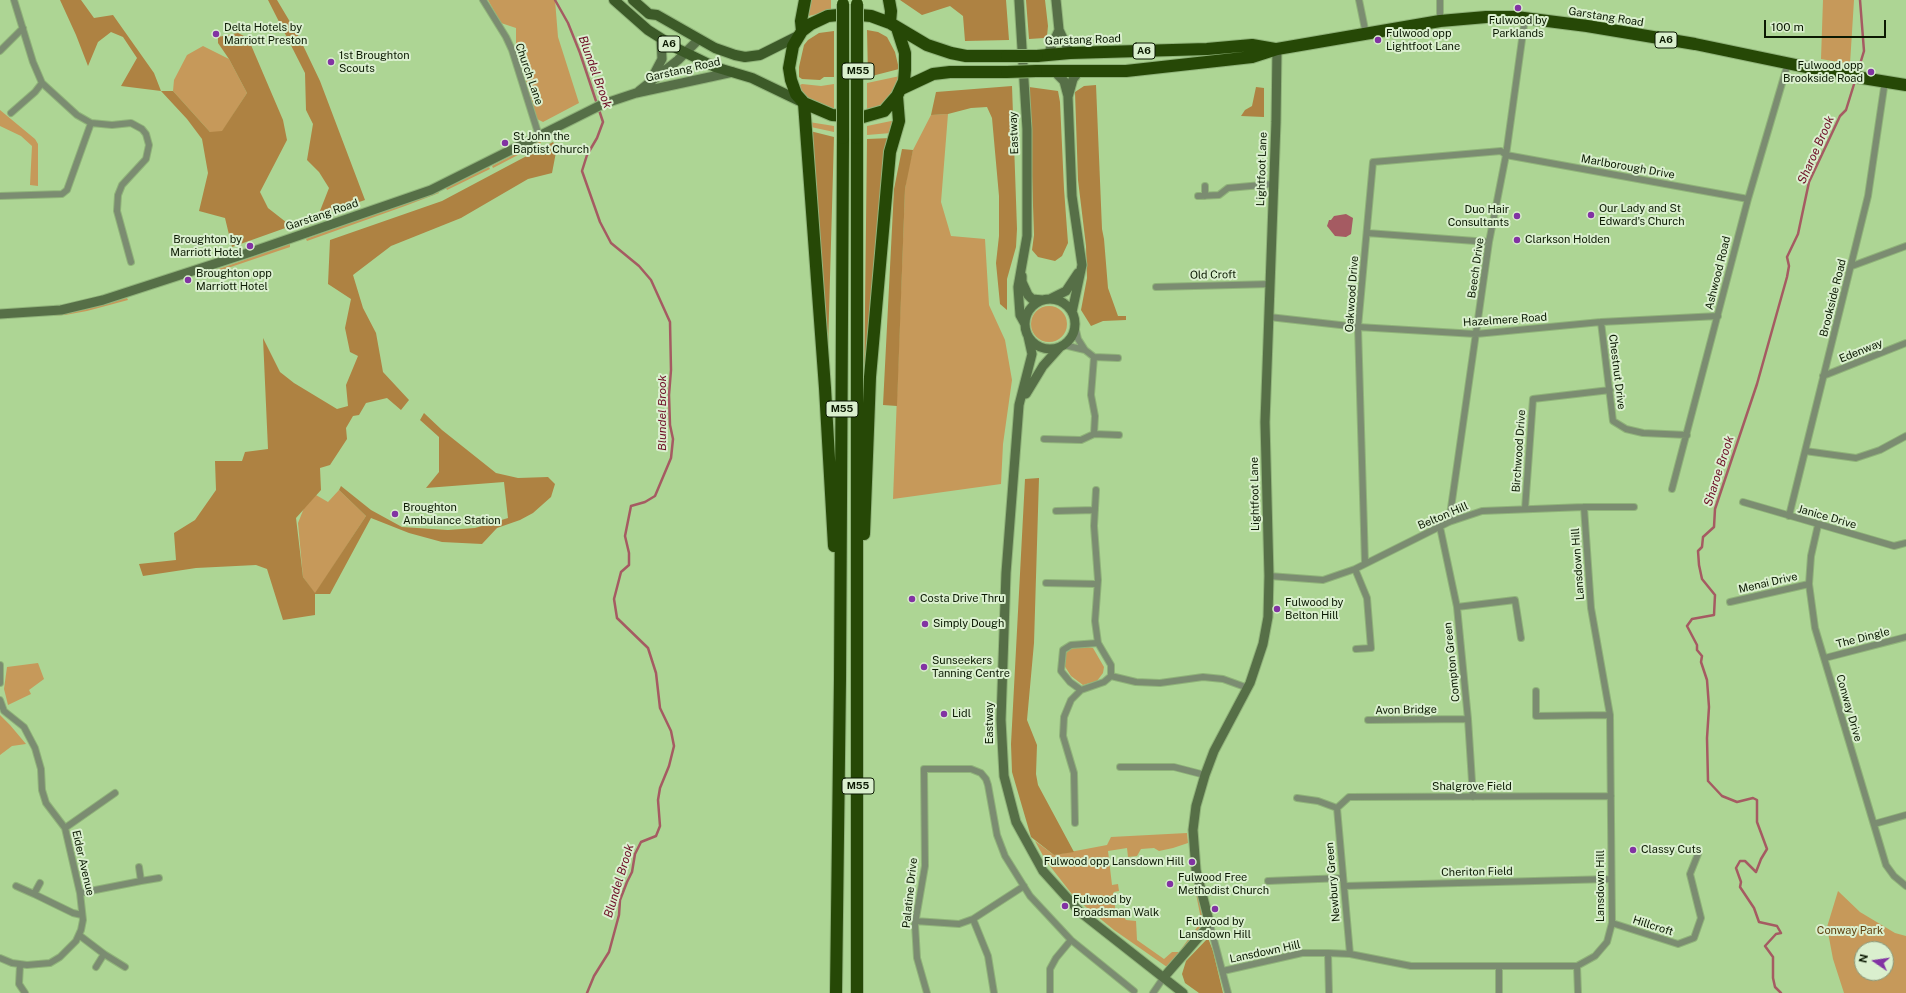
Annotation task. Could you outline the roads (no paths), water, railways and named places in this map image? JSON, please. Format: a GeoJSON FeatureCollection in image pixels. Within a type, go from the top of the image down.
{"type":"FeatureCollection","features":[{"type":"Feature","properties":{"kind":"highway"},"geometry":{"type":"LineString","coordinates":[[803,103],[793,87],[789,68],[792,52],[800,34],[805,0]]}},
{"type":"Feature","properties":{"kind":"highway"},"geometry":{"type":"LineString","coordinates":[[889,0],[893,26],[903,46],[905,62],[904,82],[899,93]]}},
{"type":"Feature","properties":{"kind":"highway","name":"M55"},"geometry":{"type":"LineString","coordinates":[[836,993],[840,679],[843,2]]}},
{"type":"Feature","properties":{"kind":"highway","name":"M55"},"geometry":{"type":"LineString","coordinates":[[857,2],[857,993]]}},
{"type":"Feature","properties":{"kind":"highway","name":"A6"},"geometry":{"type":"LineString","coordinates":[[800,34],[818,20],[849,14],[871,16],[893,26]]}},
{"type":"Feature","properties":{"kind":"highway","name":"Garstang Road"},"geometry":{"type":"LineString","coordinates":[[899,93],[933,74],[950,72],[1080,70],[1126,71],[1252,57],[1277,49],[1440,21],[1486,17],[1525,18],[1595,27],[1844,75],[1906,85]]}},
{"type":"Feature","properties":{"kind":"highway","name":"Garstang Road"},"geometry":{"type":"LineString","coordinates":[[893,26],[927,45],[966,56],[1207,49],[1252,45],[1277,49]]}},
{"type":"Feature","properties":{"kind":"highway","name":"A6"},"geometry":{"type":"LineString","coordinates":[[803,103],[832,114],[863,117],[884,111],[899,93]]}},
{"type":"Feature","properties":{"kind":"highway","name":"M55"},"geometry":{"type":"LineString","coordinates":[[858,667],[870,377],[890,152],[899,121],[899,93]]}},
{"type":"Feature","properties":{"kind":"highway","name":"M55"},"geometry":{"type":"LineString","coordinates":[[803,103],[807,129],[825,388],[840,679]]}},
{"type":"Feature","properties":{"kind":"main road","name":"A6"},"geometry":{"type":"LineString","coordinates":[[614,0],[630,16],[661,40],[715,67],[733,72]]}},
{"type":"Feature","properties":{"kind":"main road","name":"A6"},"geometry":{"type":"LineString","coordinates":[[633,0],[648,14],[657,15],[699,39]]}},
{"type":"Feature","properties":{"kind":"main road","name":"Garstang Road"},"geometry":{"type":"LineString","coordinates":[[699,39],[724,51],[745,57],[760,55],[800,34]]}},
{"type":"Feature","properties":{"kind":"main road","name":"Garstang Road"},"geometry":{"type":"LineString","coordinates":[[733,72],[761,82],[803,103]]}},
{"type":"Feature","properties":{"kind":"street"},"geometry":{"type":"LineString","coordinates":[[14,0],[33,62],[42,83],[77,115],[91,123],[137,125],[142,129],[148,140],[149,153],[146,159],[122,184],[118,195],[117,211],[131,262]]}},
{"type":"Feature","properties":{"kind":"street","name":"Church Lane"},"geometry":{"type":"LineString","coordinates":[[483,0],[506,37],[512,50],[539,136]]}},
{"type":"Feature","properties":{"kind":"street","name":"Eastway"},"geometry":{"type":"LineString","coordinates":[[1019,0],[1027,129],[1027,236],[1018,287],[1018,303],[1020,315],[1025,324]]}},
{"type":"Feature","properties":{"kind":"street"},"geometry":{"type":"LineString","coordinates":[[1056,0],[1059,30],[1070,53]]}},
{"type":"Feature","properties":{"kind":"street"},"geometry":{"type":"LineString","coordinates":[[1359,0],[1366,34]]}},
{"type":"Feature","properties":{"kind":"street"},"geometry":{"type":"LineString","coordinates":[[1440,0],[1440,21]]}},
{"type":"Feature","properties":{"kind":"street","name":"Beech Drive"},"geometry":{"type":"LineString","coordinates":[[1450,522],[1489,242],[1506,155],[1525,18]]}},
{"type":"Feature","properties":{"kind":"street"},"geometry":{"type":"LineString","coordinates":[[0,51],[22,28]]}},
{"type":"Feature","properties":{"kind":"street"},"geometry":{"type":"LineString","coordinates":[[1042,54],[1059,30]]}},
{"type":"Feature","properties":{"kind":"street","name":"Garstang Road"},"geometry":{"type":"LineString","coordinates":[[636,94],[685,53],[699,39]]}},
{"type":"Feature","properties":{"kind":"street"},"geometry":{"type":"LineString","coordinates":[[644,88],[655,74],[661,63],[661,40]]}},
{"type":"Feature","properties":{"kind":"street","name":"Lightfoot Lane"},"geometry":{"type":"LineString","coordinates":[[1228,993],[1224,971],[1196,870],[1193,830],[1196,806],[1204,775],[1214,751],[1248,688],[1263,644],[1268,617],[1269,576],[1266,422],[1277,49]]}},
{"type":"Feature","properties":{"kind":"street","name":"Ashwood Road"},"geometry":{"type":"LineString","coordinates":[[1672,489],[1748,199],[1788,63]]}},
{"type":"Feature","properties":{"kind":"street"},"geometry":{"type":"LineString","coordinates":[[1068,97],[1073,79],[1080,70]]}},
{"type":"Feature","properties":{"kind":"street"},"geometry":{"type":"LineString","coordinates":[[1054,71],[1064,81],[1068,97],[1072,196],[1082,265],[1072,312],[1075,326],[1078,339],[1085,350],[1094,357],[1118,358]]}},
{"type":"Feature","properties":{"kind":"street","name":"Garstang Road"},"geometry":{"type":"LineString","coordinates":[[0,314],[61,310],[103,300],[251,252],[431,190],[603,104],[636,94],[733,72]]}},
{"type":"Feature","properties":{"kind":"street","name":"Brookside Road"},"geometry":{"type":"LineString","coordinates":[[1789,516],[1823,376],[1852,266],[1868,196],[1885,81]]}},
{"type":"Feature","properties":{"kind":"street"},"geometry":{"type":"LineString","coordinates":[[11,113],[42,83]]}},
{"type":"Feature","properties":{"kind":"street"},"geometry":{"type":"LineString","coordinates":[[0,196],[62,194],[67,190],[91,123]]}},
{"type":"Feature","properties":{"kind":"street","name":"Oakwood Drive"},"geometry":{"type":"LineString","coordinates":[[1365,563],[1358,328],[1373,162],[1501,152],[1506,155]]}},
{"type":"Feature","properties":{"kind":"street","name":"Marlborough Drive"},"geometry":{"type":"LineString","coordinates":[[1506,155],[1748,199]]}},
{"type":"Feature","properties":{"kind":"street"},"geometry":{"type":"LineString","coordinates":[[1198,196],[1219,195],[1228,188],[1273,184]]}},
{"type":"Feature","properties":{"kind":"street"},"geometry":{"type":"LineString","coordinates":[[1205,186],[1205,196]]}},
{"type":"Feature","properties":{"kind":"street"},"geometry":{"type":"LineString","coordinates":[[1367,233],[1489,242]]}},
{"type":"Feature","properties":{"kind":"street"},"geometry":{"type":"LineString","coordinates":[[1852,266],[1906,246]]}},
{"type":"Feature","properties":{"kind":"street","name":"Eastway"},"geometry":{"type":"LineString","coordinates":[[1021,265],[1022,282],[1028,295],[1032,299],[1046,300]]}},
{"type":"Feature","properties":{"kind":"street"},"geometry":{"type":"LineString","coordinates":[[1082,265],[1075,279],[1066,291],[1036,303],[1029,310],[1025,324],[1028,336],[1038,346],[1047,349],[1062,346],[1085,350]]}},
{"type":"Feature","properties":{"kind":"street","name":"Old Croft"},"geometry":{"type":"LineString","coordinates":[[1156,286],[1271,284]]}},
{"type":"Feature","properties":{"kind":"street"},"geometry":{"type":"LineString","coordinates":[[1046,300],[1062,302],[1072,312]]}},
{"type":"Feature","properties":{"kind":"street","name":"Hazelmere Road"},"geometry":{"type":"LineString","coordinates":[[1269,317],[1358,328],[1476,334],[1601,322],[1718,316]]}},
{"type":"Feature","properties":{"kind":"street","name":"Chestnut Drive"},"geometry":{"type":"LineString","coordinates":[[1601,322],[1613,421],[1626,429],[1644,433],[1687,435]]}},
{"type":"Feature","properties":{"kind":"street"},"geometry":{"type":"LineString","coordinates":[[1062,346],[1073,334],[1075,326]]}},
{"type":"Feature","properties":{"kind":"street","name":"Eastway"},"geometry":{"type":"LineString","coordinates":[[1028,336],[1032,351],[1031,361],[1019,405],[1006,573],[1001,720],[1004,776],[1016,822],[1043,871],[1080,912],[1164,977]]}},
{"type":"Feature","properties":{"kind":"street","name":"Edenway"},"geometry":{"type":"LineString","coordinates":[[1823,376],[1906,343]]}},
{"type":"Feature","properties":{"kind":"street","name":"Eastway"},"geometry":{"type":"LineString","coordinates":[[1019,405],[1043,366],[1062,346]]}},
{"type":"Feature","properties":{"kind":"street"},"geometry":{"type":"LineString","coordinates":[[1094,357],[1091,395],[1095,416],[1094,434]]}},
{"type":"Feature","properties":{"kind":"street","name":"Birchwood Drive"},"geometry":{"type":"LineString","coordinates":[[1525,509],[1533,399],[1610,390]]}},
{"type":"Feature","properties":{"kind":"street"},"geometry":{"type":"LineString","coordinates":[[1044,439],[1081,440],[1094,434],[1119,435]]}},
{"type":"Feature","properties":{"kind":"street"},"geometry":{"type":"LineString","coordinates":[[1805,451],[1856,458],[1880,450],[1906,436]]}},
{"type":"Feature","properties":{"kind":"street"},"geometry":{"type":"LineString","coordinates":[[1096,490],[1095,510],[1097,584],[1095,621],[1098,643],[1110,665],[1111,676]]}},
{"type":"Feature","properties":{"kind":"street","name":"Janice Drive"},"geometry":{"type":"LineString","coordinates":[[1743,502],[1894,546],[1906,543]]}},
{"type":"Feature","properties":{"kind":"street","name":"Lansdown Hill"},"geometry":{"type":"LineString","coordinates":[[1224,971],[1273,959],[1302,954],[1328,953],[1350,954],[1411,966],[1577,966],[1595,956],[1607,942],[1612,923],[1610,715],[1591,608],[1584,507]]}},
{"type":"Feature","properties":{"kind":"street","name":"Belton Hill"},"geometry":{"type":"LineString","coordinates":[[1269,576],[1323,580],[1355,568],[1450,522],[1482,510],[1634,507]]}},
{"type":"Feature","properties":{"kind":"street"},"geometry":{"type":"LineString","coordinates":[[1056,511],[1095,510]]}},
{"type":"Feature","properties":{"kind":"street","name":"Conway Drive"},"geometry":{"type":"LineString","coordinates":[[1818,525],[1811,556],[1809,584],[1815,628],[1886,865],[1894,876],[1906,886]]}},
{"type":"Feature","properties":{"kind":"street","name":"Compton Green"},"geometry":{"type":"LineString","coordinates":[[1440,527],[1457,607],[1468,719],[1473,797]]}},
{"type":"Feature","properties":{"kind":"street"},"geometry":{"type":"LineString","coordinates":[[1355,568],[1368,598],[1371,648],[1356,649]]}},
{"type":"Feature","properties":{"kind":"street"},"geometry":{"type":"LineString","coordinates":[[1046,583],[1097,584]]}},
{"type":"Feature","properties":{"kind":"street","name":"Menai Drive"},"geometry":{"type":"LineString","coordinates":[[1730,602],[1809,584]]}},
{"type":"Feature","properties":{"kind":"street"},"geometry":{"type":"LineString","coordinates":[[1457,607],[1515,600],[1521,638]]}},
{"type":"Feature","properties":{"kind":"street","name":"The Dingle"},"geometry":{"type":"LineString","coordinates":[[1825,658],[1906,637]]}},
{"type":"Feature","properties":{"kind":"street"},"geometry":{"type":"LineString","coordinates":[[1081,690],[1070,682],[1061,671],[1062,650],[1072,645],[1098,643]]}},
{"type":"Feature","properties":{"kind":"street"},"geometry":{"type":"LineString","coordinates":[[0,665],[0,683]]}},
{"type":"Feature","properties":{"kind":"street"},"geometry":{"type":"LineString","coordinates":[[1111,676],[1136,682],[1160,683],[1203,678],[1223,679],[1248,688]]}},
{"type":"Feature","properties":{"kind":"street"},"geometry":{"type":"LineString","coordinates":[[1075,823],[1074,773],[1063,736],[1064,717],[1071,700],[1081,690],[1104,682],[1111,676]]}},
{"type":"Feature","properties":{"kind":"street"},"geometry":{"type":"LineString","coordinates":[[1536,691],[1536,716],[1610,715]]}},
{"type":"Feature","properties":{"kind":"street","name":"Eider Avenue"},"geometry":{"type":"LineString","coordinates":[[0,700],[4,711],[24,727],[35,748],[41,769],[42,790],[46,803],[65,828],[80,893],[82,914],[79,935],[68,950],[50,963],[20,965],[0,958]]}},
{"type":"Feature","properties":{"kind":"street","name":"Avon Bridge"},"geometry":{"type":"LineString","coordinates":[[1368,720],[1468,719]]}},
{"type":"Feature","properties":{"kind":"street"},"geometry":{"type":"LineString","coordinates":[[1120,767],[1174,766],[1204,775]]}},
{"type":"Feature","properties":{"kind":"street","name":"Palatine Drive"},"geometry":{"type":"LineString","coordinates":[[927,993],[917,958],[915,921],[925,866],[924,769],[971,769],[980,773],[986,779],[997,835],[1002,849],[1024,886]]}},
{"type":"Feature","properties":{"kind":"street"},"geometry":{"type":"LineString","coordinates":[[65,828],[115,793]]}},
{"type":"Feature","properties":{"kind":"street","name":"Shalgrove Field"},"geometry":{"type":"LineString","coordinates":[[1337,808],[1349,797],[1611,796]]}},
{"type":"Feature","properties":{"kind":"street"},"geometry":{"type":"LineString","coordinates":[[1297,798],[1318,801],[1337,808]]}},
{"type":"Feature","properties":{"kind":"street","name":"Newbury Green"},"geometry":{"type":"LineString","coordinates":[[1337,808],[1350,954]]}},
{"type":"Feature","properties":{"kind":"street"},"geometry":{"type":"LineString","coordinates":[[1874,824],[1906,816]]}},
{"type":"Feature","properties":{"kind":"street","name":"Hillcroft"},"geometry":{"type":"LineString","coordinates":[[1612,923],[1678,944],[1694,938],[1701,918],[1690,874],[1698,854]]}},
{"type":"Feature","properties":{"kind":"street"},"geometry":{"type":"LineString","coordinates":[[139,867],[141,881]]}},
{"type":"Feature","properties":{"kind":"street"},"geometry":{"type":"LineString","coordinates":[[80,893],[159,878]]}},
{"type":"Feature","properties":{"kind":"street"},"geometry":{"type":"LineString","coordinates":[[1268,880],[1343,878]]}},
{"type":"Feature","properties":{"kind":"street","name":"Cheriton Field"},"geometry":{"type":"LineString","coordinates":[[1344,886],[1611,879]]}},
{"type":"Feature","properties":{"kind":"street"},"geometry":{"type":"LineString","coordinates":[[34,894],[40,883]]}},
{"type":"Feature","properties":{"kind":"street"},"geometry":{"type":"LineString","coordinates":[[16,886],[73,912],[82,914]]}},
{"type":"Feature","properties":{"kind":"street"},"geometry":{"type":"LineString","coordinates":[[915,921],[959,924],[973,919],[1024,886],[1071,940],[1134,991]]}},
{"type":"Feature","properties":{"kind":"street"},"geometry":{"type":"LineString","coordinates":[[973,919],[988,956],[994,993]]}},
{"type":"Feature","properties":{"kind":"street"},"geometry":{"type":"LineString","coordinates":[[1153,993],[1164,977],[1205,930],[1209,921]]}},
{"type":"Feature","properties":{"kind":"street"},"geometry":{"type":"LineString","coordinates":[[79,935],[104,954],[125,967]]}},
{"type":"Feature","properties":{"kind":"street"},"geometry":{"type":"LineString","coordinates":[[1050,993],[1050,969],[1056,958],[1071,940]]}},
{"type":"Feature","properties":{"kind":"street"},"geometry":{"type":"LineString","coordinates":[[1328,953],[1328,993]]}},
{"type":"Feature","properties":{"kind":"street"},"geometry":{"type":"LineString","coordinates":[[96,966],[104,954]]}},
{"type":"Feature","properties":{"kind":"street"},"geometry":{"type":"LineString","coordinates":[[20,965],[19,984],[25,993]]}},
{"type":"Feature","properties":{"kind":"street"},"geometry":{"type":"LineString","coordinates":[[1499,966],[1499,993]]}},
{"type":"Feature","properties":{"kind":"street"},"geometry":{"type":"LineString","coordinates":[[1577,966],[1578,993]]}},
{"type":"Feature","properties":{"kind":"street"},"geometry":{"type":"LineString","coordinates":[[1164,977],[1183,993]]}},
{"type":"Feature","properties":{"kind":"waterway","name":"Blundel Brook"},"geometry":{"type":"LineString","coordinates":[[555,0],[568,23],[580,53],[603,122],[597,138],[587,155],[582,171],[600,222],[611,243],[639,266],[651,280],[670,322],[671,370],[669,395],[670,425],[673,439],[671,458],[655,496],[645,502],[631,506],[625,536],[629,553],[629,565],[621,572],[614,599],[617,618],[648,648],[656,673],[660,708],[671,731],[674,746],[669,766],[660,788],[658,800],[660,826],[656,836],[641,842],[635,854],[632,872],[620,900],[619,915],[609,952],[594,976],[587,993]]}},
{"type":"Feature","properties":{"kind":"waterway","name":"Sharoe Brook"},"geometry":{"type":"LineString","coordinates":[[1857,74],[1864,51],[1860,0]]}},
{"type":"Feature","properties":{"kind":"waterway","name":"Sharoe Brook"},"geometry":{"type":"LineString","coordinates":[[1781,993],[1775,987],[1773,978],[1773,957],[1765,946],[1776,934],[1781,933],[1777,926],[1759,922],[1754,908],[1740,887],[1741,882],[1736,868],[1740,861],[1745,861],[1756,872],[1767,849],[1757,822],[1757,800],[1753,798],[1737,802],[1722,796],[1708,781],[1707,738],[1709,707],[1707,680],[1701,662],[1702,656],[1697,650],[1697,645],[1687,626],[1692,619],[1714,615],[1715,595],[1702,579],[1698,551],[1702,547],[1703,537],[1714,527],[1715,509],[1757,384],[1787,277],[1789,266],[1787,257],[1798,234],[1809,182],[1840,116],[1846,110],[1855,81]]}},
{"type":"Feature","properties":{"kind":"place","name":"Fulwood by Parklands"},"geometry":{"type":"Point","coordinates":[1518,8]}},
{"type":"Feature","properties":{"kind":"place","name":"Delta Hotels by Marriott Preston"},"geometry":{"type":"Point","coordinates":[216,34]}},
{"type":"Feature","properties":{"kind":"place","name":"Fulwood opp Lightfoot Lane"},"geometry":{"type":"Point","coordinates":[1378,40]}},
{"type":"Feature","properties":{"kind":"place","name":"1st Broughton Scouts"},"geometry":{"type":"Point","coordinates":[331,62]}},
{"type":"Feature","properties":{"kind":"place","name":"Fulwood opp Brookside Road"},"geometry":{"type":"Point","coordinates":[1871,72]}},
{"type":"Feature","properties":{"kind":"place","name":"St John the Baptist Church"},"geometry":{"type":"Point","coordinates":[505,143]}},
{"type":"Feature","properties":{"kind":"place","name":"Our Lady and St Edward's Church"},"geometry":{"type":"Point","coordinates":[1591,215]}},
{"type":"Feature","properties":{"kind":"place","name":"Duo Hair Consultants"},"geometry":{"type":"Point","coordinates":[1517,216]}},
{"type":"Feature","properties":{"kind":"place","name":"Clarkson Holden"},"geometry":{"type":"Point","coordinates":[1517,240]}},
{"type":"Feature","properties":{"kind":"place","name":"Broughton by Marriott Hotel"},"geometry":{"type":"Point","coordinates":[250,246]}},
{"type":"Feature","properties":{"kind":"place","name":"Broughton opp Marriott Hotel"},"geometry":{"type":"Point","coordinates":[188,280]}},
{"type":"Feature","properties":{"kind":"place","name":"Broughton Ambulance Station"},"geometry":{"type":"Point","coordinates":[395,514]}},
{"type":"Feature","properties":{"kind":"place","name":"Costa Drive Thru"},"geometry":{"type":"Point","coordinates":[912,599]}},
{"type":"Feature","properties":{"kind":"place","name":"Fulwood by Belton Hill"},"geometry":{"type":"Point","coordinates":[1277,609]}},
{"type":"Feature","properties":{"kind":"place","name":"Simply Dough"},"geometry":{"type":"Point","coordinates":[925,624]}},
{"type":"Feature","properties":{"kind":"place","name":"Sunseekers Tanning Centre"},"geometry":{"type":"Point","coordinates":[924,667]}},
{"type":"Feature","properties":{"kind":"place","name":"Lidl"},"geometry":{"type":"Point","coordinates":[944,714]}},
{"type":"Feature","properties":{"kind":"place","name":"Classy Cuts"},"geometry":{"type":"Point","coordinates":[1633,850]}},
{"type":"Feature","properties":{"kind":"place","name":"Fulwood opp Lansdown Hill"},"geometry":{"type":"Point","coordinates":[1192,862]}},
{"type":"Feature","properties":{"kind":"place","name":"Fulwood Free Methodist Church"},"geometry":{"type":"Point","coordinates":[1170,884]}},
{"type":"Feature","properties":{"kind":"place","name":"Fulwood by Broadsman Walk"},"geometry":{"type":"Point","coordinates":[1065,906]}},
{"type":"Feature","properties":{"kind":"place","name":"Fulwood by Lansdown Hill"},"geometry":{"type":"Point","coordinates":[1215,909]}},
{"type":"Feature","properties":{"kind":"park label","name":"Conway Park"},"geometry":{"type":"Point","coordinates":[1850,931]}}]}
